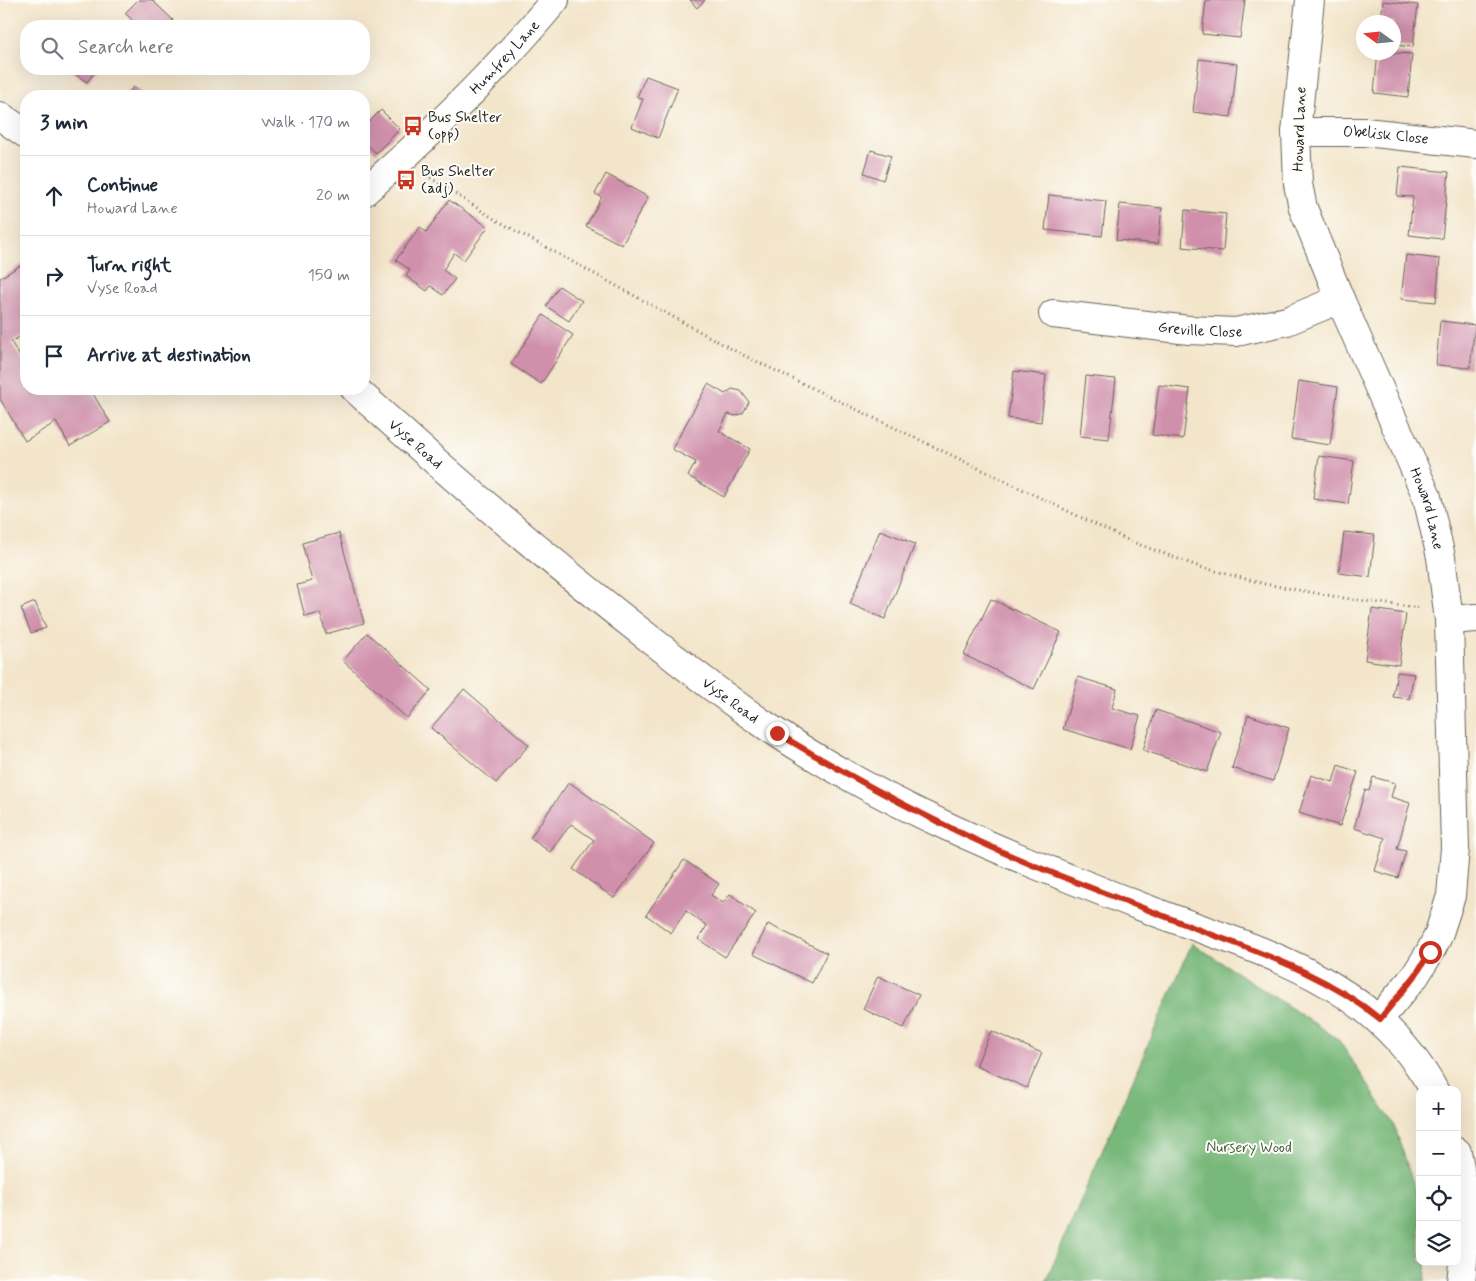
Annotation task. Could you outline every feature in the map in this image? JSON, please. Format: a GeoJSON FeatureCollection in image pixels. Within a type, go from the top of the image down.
{"type":"FeatureCollection","features":[{"type":"Feature","properties":{"kind":"street","name":"Humfrey Lane"},"geometry":{"type":"LineString","coordinates":[[370,187],[401,160],[497,66],[555,0]]}},
{"type":"Feature","properties":{"kind":"street","name":"Howard Lane"},"geometry":{"type":"LineString","coordinates":[[1310,0],[1296,132],[1298,184],[1303,208],[1340,299],[1427,497],[1442,557],[1449,620],[1455,848],[1451,896],[1438,936],[1430,952],[1415,976],[1380,1019]]}},
{"type":"Feature","properties":{"kind":"street"},"geometry":{"type":"LineString","coordinates":[[0,116],[20,130]]}},
{"type":"Feature","properties":{"kind":"street","name":"Obelisk Close"},"geometry":{"type":"LineString","coordinates":[[1296,132],[1365,132],[1476,144]]}},
{"type":"Feature","properties":{"kind":"street","name":"Greville Close"},"geometry":{"type":"LineString","coordinates":[[1053,314],[1189,330],[1236,332],[1287,321],[1340,299]]}},
{"type":"Feature","properties":{"kind":"street","name":"Vyse Road"},"geometry":{"type":"LineString","coordinates":[[362,395],[413,442],[577,582],[767,727],[867,785],[953,831],[1046,870],[1281,961],[1339,989],[1380,1019],[1411,1053],[1432,1086]]}},
{"type":"Feature","properties":{"kind":"street"},"geometry":{"type":"LineString","coordinates":[[1449,620],[1476,618]]}},
{"type":"Feature","properties":{"kind":"street"},"geometry":{"type":"LineString","coordinates":[[1460,1281],[1466,1228],[1465,1199],[1461,1176]]}},
{"type":"Feature","properties":{"kind":"path"},"geometry":{"type":"LineString","coordinates":[[401,160],[496,220],[739,353],[1130,541],[1200,567],[1265,584],[1343,598],[1421,608],[1449,620]]}},
{"type":"Feature","properties":{"kind":"green space","name":"Nursery Wood"},"geometry":{"type":"Polygon","coordinates":[[[1192,943],[1338,1039],[1394,1125],[1416,1191],[1416,1266],[1427,1266],[1425,1281],[1046,1281],[1192,943]]]}},
{"type":"Feature","properties":{"kind":"building"},"geometry":{"type":"Polygon","coordinates":[[[138,0],[152,0],[173,20],[132,20],[125,13],[138,0]]]}},
{"type":"Feature","properties":{"kind":"building"},"geometry":{"type":"Polygon","coordinates":[[[690,0],[705,0],[697,8],[690,0]]]}},
{"type":"Feature","properties":{"kind":"building"},"geometry":{"type":"Polygon","coordinates":[[[1206,0],[1245,0],[1240,38],[1202,34],[1206,0]]]}},
{"type":"Feature","properties":{"kind":"building"},"geometry":{"type":"Polygon","coordinates":[[[1383,1],[1418,5],[1413,47],[1401,46],[1401,15],[1382,15],[1383,1]]]}},
{"type":"Feature","properties":{"kind":"building"},"geometry":{"type":"Polygon","coordinates":[[[1401,53],[1412,54],[1408,97],[1374,93],[1377,60],[1401,60],[1401,53]]]}},
{"type":"Feature","properties":{"kind":"building"},"geometry":{"type":"Polygon","coordinates":[[[1199,59],[1237,64],[1231,117],[1193,112],[1199,59]]]}},
{"type":"Feature","properties":{"kind":"building"},"geometry":{"type":"Polygon","coordinates":[[[77,75],[92,75],[87,82],[77,75]]]}},
{"type":"Feature","properties":{"kind":"building"},"geometry":{"type":"Polygon","coordinates":[[[646,76],[678,88],[658,138],[632,127],[643,99],[637,97],[646,76]]]}},
{"type":"Feature","properties":{"kind":"building"},"geometry":{"type":"Polygon","coordinates":[[[381,110],[400,129],[376,153],[370,147],[370,121],[381,110]]]}},
{"type":"Feature","properties":{"kind":"building"},"geometry":{"type":"Polygon","coordinates":[[[871,150],[891,156],[883,180],[864,173],[871,150]]]}},
{"type":"Feature","properties":{"kind":"building"},"geometry":{"type":"Polygon","coordinates":[[[1400,167],[1449,172],[1442,239],[1409,235],[1413,197],[1397,196],[1400,167]]]}},
{"type":"Feature","properties":{"kind":"building"},"geometry":{"type":"Polygon","coordinates":[[[606,174],[648,197],[622,245],[586,226],[602,197],[595,194],[606,174]]]}},
{"type":"Feature","properties":{"kind":"building"},"geometry":{"type":"Polygon","coordinates":[[[1049,195],[1106,201],[1102,236],[1045,230],[1049,195]]]}},
{"type":"Feature","properties":{"kind":"building"},"geometry":{"type":"Polygon","coordinates":[[[449,200],[488,227],[464,260],[454,253],[443,270],[455,279],[443,295],[431,286],[427,291],[406,276],[410,270],[396,260],[420,227],[426,232],[449,200]]]}},
{"type":"Feature","properties":{"kind":"building"},"geometry":{"type":"Polygon","coordinates":[[[1120,204],[1162,208],[1158,244],[1116,240],[1120,204]]]}},
{"type":"Feature","properties":{"kind":"building"},"geometry":{"type":"Polygon","coordinates":[[[1185,210],[1226,214],[1223,251],[1182,247],[1185,210]]]}},
{"type":"Feature","properties":{"kind":"building"},"geometry":{"type":"Polygon","coordinates":[[[1406,255],[1440,259],[1436,302],[1401,299],[1406,255]]]}},
{"type":"Feature","properties":{"kind":"building"},"geometry":{"type":"Polygon","coordinates":[[[20,266],[20,337],[11,342],[20,356],[20,395],[94,395],[110,422],[70,446],[56,422],[25,441],[0,399],[0,278],[20,266]]]}},
{"type":"Feature","properties":{"kind":"building"},"geometry":{"type":"Polygon","coordinates":[[[559,286],[582,301],[569,321],[546,306],[559,286]]]}},
{"type":"Feature","properties":{"kind":"building"},"geometry":{"type":"Polygon","coordinates":[[[543,315],[573,335],[541,384],[511,364],[543,315]]]}},
{"type":"Feature","properties":{"kind":"building"},"geometry":{"type":"Polygon","coordinates":[[[1440,321],[1475,325],[1470,368],[1436,365],[1440,321]]]}},
{"type":"Feature","properties":{"kind":"building"},"geometry":{"type":"Polygon","coordinates":[[[1014,371],[1046,375],[1041,422],[1008,418],[1014,371]]]}},
{"type":"Feature","properties":{"kind":"building"},"geometry":{"type":"Polygon","coordinates":[[[1086,376],[1116,379],[1109,439],[1080,436],[1086,376]]]}},
{"type":"Feature","properties":{"kind":"building"},"geometry":{"type":"Polygon","coordinates":[[[1299,381],[1338,387],[1330,445],[1291,439],[1299,381]]]}},
{"type":"Feature","properties":{"kind":"building"},"geometry":{"type":"Polygon","coordinates":[[[708,384],[725,394],[732,389],[741,391],[749,402],[743,413],[736,416],[728,414],[719,431],[750,449],[724,497],[688,476],[696,462],[672,449],[708,384]]]}},
{"type":"Feature","properties":{"kind":"building"},"geometry":{"type":"Polygon","coordinates":[[[1159,385],[1190,389],[1183,439],[1152,435],[1159,385]]]}},
{"type":"Feature","properties":{"kind":"building"},"geometry":{"type":"Polygon","coordinates":[[[1319,456],[1354,461],[1348,504],[1313,499],[1319,456]]]}},
{"type":"Feature","properties":{"kind":"building"},"geometry":{"type":"Polygon","coordinates":[[[880,530],[915,544],[885,619],[850,604],[880,530]]]}},
{"type":"Feature","properties":{"kind":"building"},"geometry":{"type":"Polygon","coordinates":[[[1344,532],[1375,535],[1370,577],[1339,573],[1344,532]]]}},
{"type":"Feature","properties":{"kind":"building"},"geometry":{"type":"Polygon","coordinates":[[[339,533],[364,623],[326,634],[320,613],[305,617],[297,585],[312,581],[302,543],[339,533]]]}},
{"type":"Feature","properties":{"kind":"building"},"geometry":{"type":"Polygon","coordinates":[[[991,599],[1061,632],[1034,689],[964,655],[991,599]]]}},
{"type":"Feature","properties":{"kind":"building"},"geometry":{"type":"Polygon","coordinates":[[[35,602],[46,628],[31,633],[21,608],[35,602]]]}},
{"type":"Feature","properties":{"kind":"building"},"geometry":{"type":"Polygon","coordinates":[[[1372,609],[1406,614],[1399,665],[1365,660],[1372,609]]]}},
{"type":"Feature","properties":{"kind":"building"},"geometry":{"type":"Polygon","coordinates":[[[367,633],[431,690],[407,718],[343,661],[367,633]]]}},
{"type":"Feature","properties":{"kind":"building"},"geometry":{"type":"Polygon","coordinates":[[[1397,672],[1414,674],[1409,699],[1393,697],[1397,672]]]}},
{"type":"Feature","properties":{"kind":"building"},"geometry":{"type":"Polygon","coordinates":[[[1078,677],[1117,689],[1112,708],[1140,716],[1130,749],[1063,729],[1078,677]]]}},
{"type":"Feature","properties":{"kind":"building"},"geometry":{"type":"Polygon","coordinates":[[[464,689],[529,745],[496,783],[431,728],[464,689]]]}},
{"type":"Feature","properties":{"kind":"building"},"geometry":{"type":"Polygon","coordinates":[[[1156,710],[1221,732],[1207,772],[1143,750],[1156,710]]]}},
{"type":"Feature","properties":{"kind":"building"},"geometry":{"type":"Polygon","coordinates":[[[1248,715],[1289,728],[1273,781],[1232,768],[1248,715]]]}},
{"type":"Feature","properties":{"kind":"building"},"geometry":{"type":"Polygon","coordinates":[[[1338,765],[1358,772],[1340,826],[1299,813],[1311,775],[1333,782],[1338,765]]]}},
{"type":"Feature","properties":{"kind":"building"},"geometry":{"type":"Polygon","coordinates":[[[1373,777],[1395,783],[1391,797],[1410,803],[1397,849],[1406,851],[1398,878],[1375,871],[1385,838],[1354,828],[1365,790],[1369,791],[1373,777]]]}},
{"type":"Feature","properties":{"kind":"building"},"geometry":{"type":"Polygon","coordinates":[[[569,782],[654,843],[614,898],[573,869],[594,840],[571,824],[550,852],[530,838],[569,782]]]}},
{"type":"Feature","properties":{"kind":"building"},"geometry":{"type":"Polygon","coordinates":[[[684,860],[719,884],[711,895],[723,903],[730,894],[756,913],[725,957],[698,939],[707,926],[686,911],[671,933],[646,915],[684,860]]]}},
{"type":"Feature","properties":{"kind":"building"},"geometry":{"type":"Polygon","coordinates":[[[768,924],[827,953],[812,983],[753,954],[768,924]]]}},
{"type":"Feature","properties":{"kind":"building"},"geometry":{"type":"Polygon","coordinates":[[[878,976],[919,995],[904,1028],[863,1009],[878,976]]]}},
{"type":"Feature","properties":{"kind":"building"},"geometry":{"type":"Polygon","coordinates":[[[991,1031],[1042,1053],[1027,1088],[976,1066],[991,1031]]]}},
{"type":"Feature","properties":{"kind":"place","name":"Bus Shelter (opp)"},"geometry":{"type":"Point","coordinates":[413,126]}},
{"type":"Feature","properties":{"kind":"place","name":"Bus Shelter (adj)"},"geometry":{"type":"Point","coordinates":[406,180]}},
{"type":"Feature","properties":{"kind":"route"},"geometry":{"type":"LineString","coordinates":[[777,733],[867,785],[953,831],[1046,870],[1281,961],[1339,989],[1361,1003],[1380,1019],[1415,976],[1430,952]]}}]}
